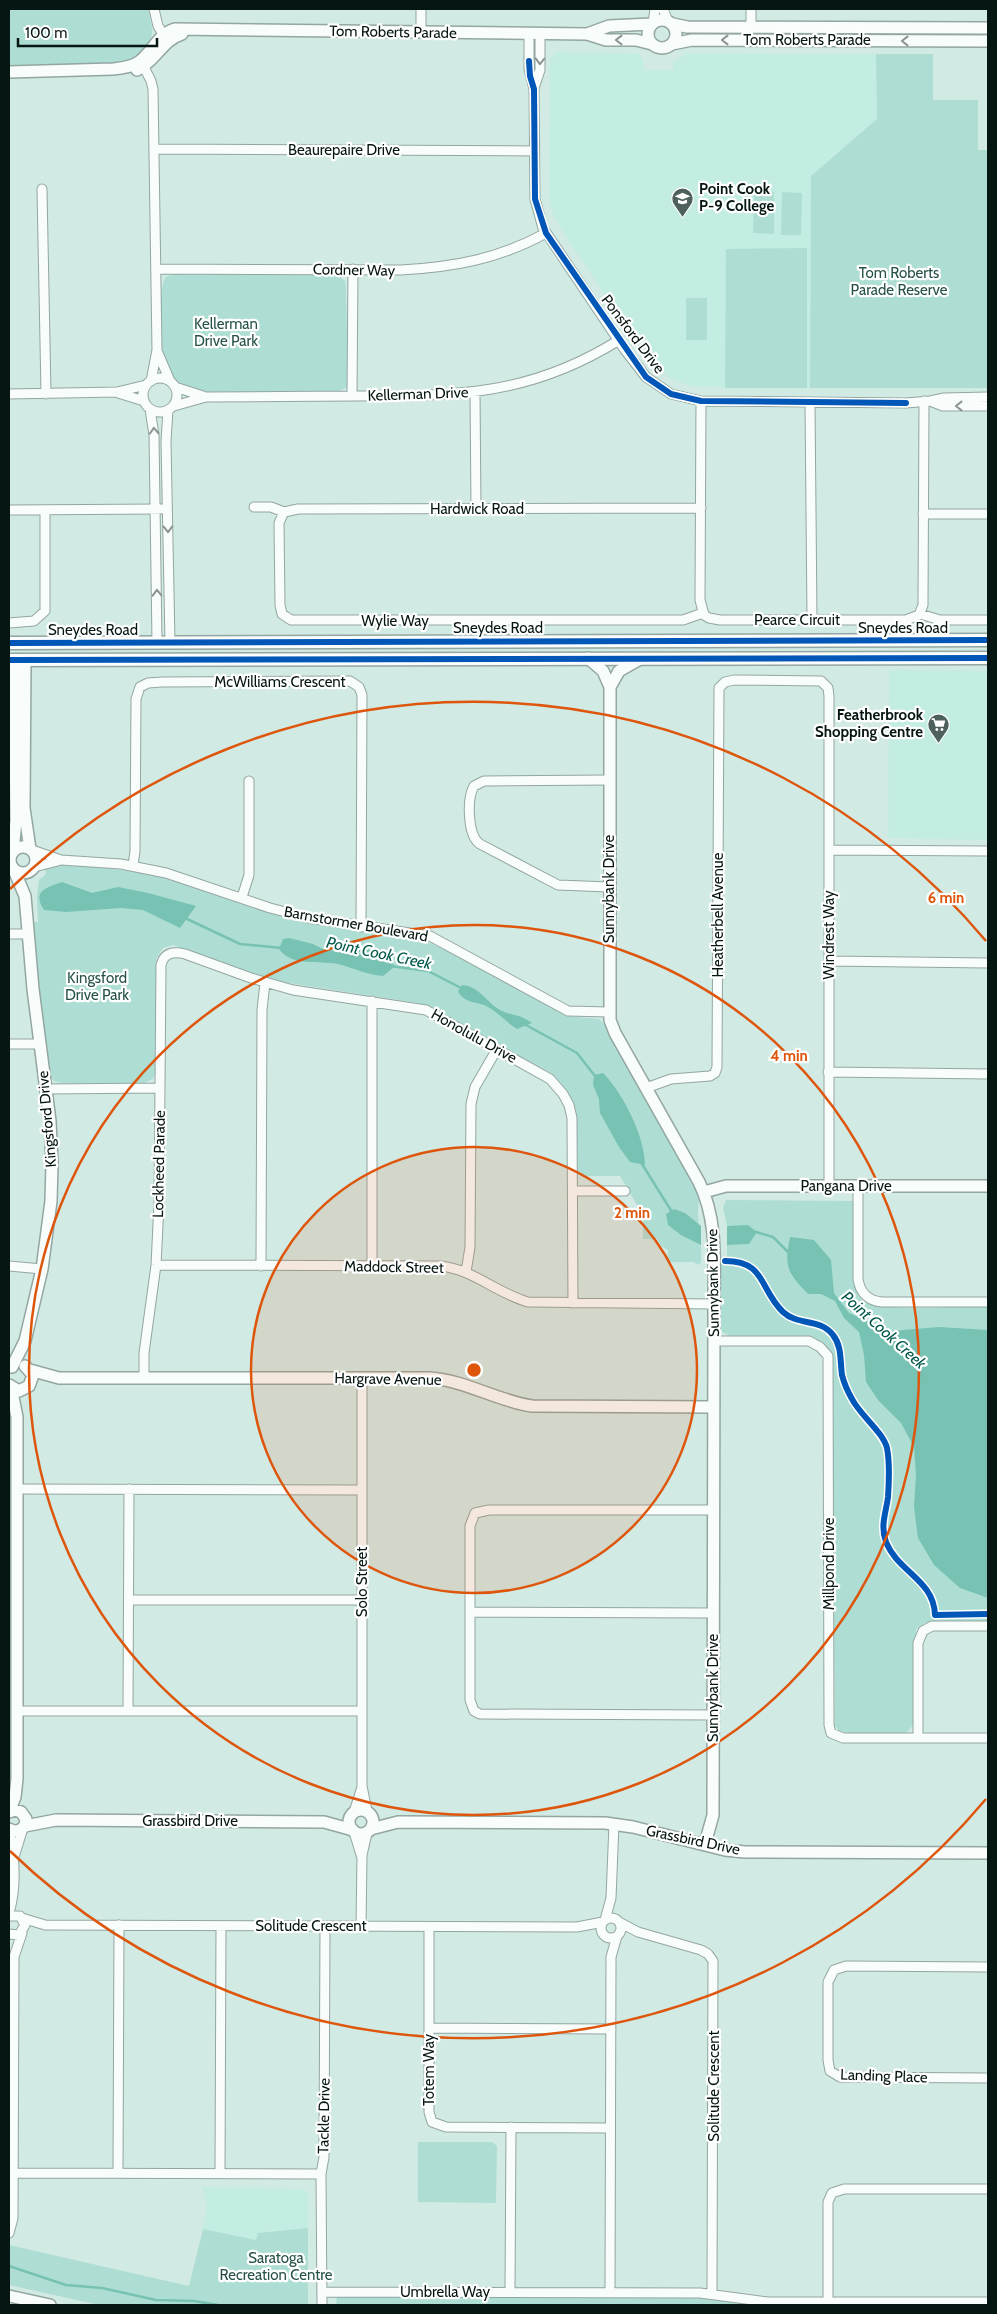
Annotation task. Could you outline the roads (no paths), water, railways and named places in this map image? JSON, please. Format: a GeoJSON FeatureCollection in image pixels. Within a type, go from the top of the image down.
{"type":"FeatureCollection","features":[{"type":"Feature","properties":{"kind":"main road","name":"Sneydes Road"},"geometry":{"type":"LineString","coordinates":[[14,643],[957,640],[988,638]]}},
{"type":"Feature","properties":{"kind":"main road"},"geometry":{"type":"LineString","coordinates":[[850,640],[885,645],[900,657]]}},
{"type":"Feature","properties":{"kind":"main road"},"geometry":{"type":"LineString","coordinates":[[163,642],[164,659]]}},
{"type":"Feature","properties":{"kind":"main road"},"geometry":{"type":"LineString","coordinates":[[14,643],[16,660]]}},
{"type":"Feature","properties":{"kind":"main road","name":"Sneydes Road"},"geometry":{"type":"LineString","coordinates":[[16,660],[645,657],[988,658]]}},
{"type":"Feature","properties":{"kind":"street"},"geometry":{"type":"LineString","coordinates":[[9,72],[113,69],[130,71],[143,63],[151,61],[165,37],[155,19],[154,9]]}},
{"type":"Feature","properties":{"kind":"street"},"geometry":{"type":"LineString","coordinates":[[420,9],[421,32]]}},
{"type":"Feature","properties":{"kind":"street"},"geometry":{"type":"LineString","coordinates":[[654,9],[648,36],[652,44],[664,48],[672,44],[677,32],[663,9]]}},
{"type":"Feature","properties":{"kind":"street"},"geometry":{"type":"LineString","coordinates":[[751,9],[751,27]]}},
{"type":"Feature","properties":{"kind":"street"},"geometry":{"type":"LineString","coordinates":[[652,23],[660,19],[671,22]]}},
{"type":"Feature","properties":{"kind":"street","name":"Tom Roberts Parade"},"geometry":{"type":"LineString","coordinates":[[671,22],[687,27],[988,28]]}},
{"type":"Feature","properties":{"kind":"street","name":"Tom Roberts Parade"},"geometry":{"type":"LineString","coordinates":[[587,34],[609,26],[652,23]]}},
{"type":"Feature","properties":{"kind":"street"},"geometry":{"type":"LineString","coordinates":[[932,28],[942,41]]}},
{"type":"Feature","properties":{"kind":"street"},"geometry":{"type":"LineString","coordinates":[[968,28],[969,41]]}},
{"type":"Feature","properties":{"kind":"street","name":"Tom Roberts Parade"},"geometry":{"type":"LineString","coordinates":[[165,37],[200,30],[587,34],[606,40],[636,40],[652,44]]}},
{"type":"Feature","properties":{"kind":"street","name":"Ponsford Drive"},"geometry":{"type":"LineString","coordinates":[[535,34],[529,69],[534,89],[535,199],[540,222],[546,234],[619,340],[642,372],[656,386],[679,397],[701,401],[906,403],[944,398],[988,397]]}},
{"type":"Feature","properties":{"kind":"street","name":"Tom Roberts Parade"},"geometry":{"type":"LineString","coordinates":[[672,44],[692,40],[988,41]]}},
{"type":"Feature","properties":{"kind":"street"},"geometry":{"type":"LineString","coordinates":[[143,63],[153,85],[157,350],[143,396],[154,435],[163,642]]}},
{"type":"Feature","properties":{"kind":"street","name":"Beaurepaire Drive"},"geometry":{"type":"LineString","coordinates":[[154,150],[534,151]]}},
{"type":"Feature","properties":{"kind":"street"},"geometry":{"type":"LineString","coordinates":[[42,189],[46,394]]}},
{"type":"Feature","properties":{"kind":"street","name":"Cordner Way"},"geometry":{"type":"LineString","coordinates":[[156,269],[401,270],[464,264],[496,255],[546,234]]}},
{"type":"Feature","properties":{"kind":"street"},"geometry":{"type":"LineString","coordinates":[[352,396],[353,269]]}},
{"type":"Feature","properties":{"kind":"street","name":"Kellerman Drive"},"geometry":{"type":"LineString","coordinates":[[171,408],[206,397],[445,396],[475,393],[507,387],[545,376],[587,358],[619,340]]}},
{"type":"Feature","properties":{"kind":"street"},"geometry":{"type":"LineString","coordinates":[[157,350],[177,397],[171,408],[166,441],[168,509],[163,642]]}},
{"type":"Feature","properties":{"kind":"street"},"geometry":{"type":"LineString","coordinates":[[9,394],[117,392],[160,378],[172,384]]}},
{"type":"Feature","properties":{"kind":"street","name":"Kellerman Drive"},"geometry":{"type":"LineString","coordinates":[[172,384],[206,397]]}},
{"type":"Feature","properties":{"kind":"street"},"geometry":{"type":"LineString","coordinates":[[117,392],[159,412],[171,408]]}},
{"type":"Feature","properties":{"kind":"street"},"geometry":{"type":"LineString","coordinates":[[475,393],[476,509]]}},
{"type":"Feature","properties":{"kind":"street"},"geometry":{"type":"LineString","coordinates":[[701,401],[700,600],[703,613]]}},
{"type":"Feature","properties":{"kind":"street"},"geometry":{"type":"LineString","coordinates":[[927,401],[923,514],[923,603],[920,614],[940,620],[988,620]]}},
{"type":"Feature","properties":{"kind":"street","name":"Ponsford Drive"},"geometry":{"type":"LineString","coordinates":[[927,401],[943,406],[988,406]]}},
{"type":"Feature","properties":{"kind":"street"},"geometry":{"type":"LineString","coordinates":[[810,402],[812,620]]}},
{"type":"Feature","properties":{"kind":"street","name":"Hardwick Road"},"geometry":{"type":"LineString","coordinates":[[254,507],[271,507],[284,512],[298,509],[701,508]]}},
{"type":"Feature","properties":{"kind":"street"},"geometry":{"type":"LineString","coordinates":[[9,510],[168,509]]}},
{"type":"Feature","properties":{"kind":"street"},"geometry":{"type":"LineString","coordinates":[[9,623],[34,621],[45,611],[44,510]]}},
{"type":"Feature","properties":{"kind":"street","name":"Wylie Way"},"geometry":{"type":"LineString","coordinates":[[284,512],[279,523],[280,605],[282,614],[291,620],[682,620],[703,613]]}},
{"type":"Feature","properties":{"kind":"street"},"geometry":{"type":"LineString","coordinates":[[923,514],[988,514]]}},
{"type":"Feature","properties":{"kind":"street","name":"Pearce Circuit"},"geometry":{"type":"LineString","coordinates":[[703,613],[709,618],[717,620],[906,620],[915,618],[920,614]]}},
{"type":"Feature","properties":{"kind":"street"},"geometry":{"type":"LineString","coordinates":[[610,687],[619,671],[645,657]]}},
{"type":"Feature","properties":{"kind":"street"},"geometry":{"type":"LineString","coordinates":[[588,658],[603,671],[610,687]]}},
{"type":"Feature","properties":{"kind":"street"},"geometry":{"type":"LineString","coordinates":[[16,660],[24,808],[31,849],[36,858],[32,868],[21,873],[12,869],[10,861],[16,821],[16,660]]}},
{"type":"Feature","properties":{"kind":"street","name":"Heatherbell Avenue"},"geometry":{"type":"LineString","coordinates":[[646,1088],[671,1078],[710,1076],[717,1067],[718,693],[720,686],[725,682],[734,680],[815,680],[826,685]]}},
{"type":"Feature","properties":{"kind":"street","name":"McWilliams Crescent"},"geometry":{"type":"LineString","coordinates":[[133,866],[135,851],[136,699],[140,687],[148,683],[162,682],[350,681],[359,687],[362,695],[361,926]]}},
{"type":"Feature","properties":{"kind":"street","name":"Windrest Way"},"geometry":{"type":"LineString","coordinates":[[826,685],[829,696],[829,1186]]}},
{"type":"Feature","properties":{"kind":"street","name":"Sunnybank Drive"},"geometry":{"type":"LineString","coordinates":[[610,687],[610,1023],[704,1192],[712,1226],[714,1304],[713,1815],[705,1844]]}},
{"type":"Feature","properties":{"kind":"street"},"geometry":{"type":"LineString","coordinates":[[609,887],[569,887],[552,883],[480,844],[473,838],[471,832],[471,795],[476,785],[484,781],[610,780]]}},
{"type":"Feature","properties":{"kind":"street"},"geometry":{"type":"LineString","coordinates":[[242,898],[250,875],[249,781]]}},
{"type":"Feature","properties":{"kind":"street"},"geometry":{"type":"LineString","coordinates":[[11,852],[22,846],[31,849]]}},
{"type":"Feature","properties":{"kind":"street","name":"Barnstormer Boulevard"},"geometry":{"type":"LineString","coordinates":[[31,849],[61,860],[133,866],[187,878],[296,915],[430,936],[568,1011],[609,1012]]}},
{"type":"Feature","properties":{"kind":"street"},"geometry":{"type":"LineString","coordinates":[[829,850],[988,852]]}},
{"type":"Feature","properties":{"kind":"street","name":"Barnstormer Boulevard"},"geometry":{"type":"LineString","coordinates":[[32,868],[61,860]]}},
{"type":"Feature","properties":{"kind":"street","name":"Kingsford Drive"},"geometry":{"type":"LineString","coordinates":[[10,1369],[25,1341],[42,1269],[51,1201],[50,1121],[25,896],[32,868]]}},
{"type":"Feature","properties":{"kind":"street","name":"Kingsford Drive"},"geometry":{"type":"LineString","coordinates":[[12,869],[25,896]]}},
{"type":"Feature","properties":{"kind":"street"},"geometry":{"type":"LineString","coordinates":[[9,934],[28,934]]}},
{"type":"Feature","properties":{"kind":"street","name":"Honolulu Drive"},"geometry":{"type":"LineString","coordinates":[[170,953],[185,954],[265,983],[309,993],[426,1010],[550,1079],[560,1088],[567,1099],[571,1111],[573,1131],[573,1303]]}},
{"type":"Feature","properties":{"kind":"street","name":"Lockheed Parade"},"geometry":{"type":"LineString","coordinates":[[144,1378],[144,1360],[156,1265],[160,1204],[160,969],[163,960],[170,953]]}},
{"type":"Feature","properties":{"kind":"street"},"geometry":{"type":"LineString","coordinates":[[829,961],[988,963]]}},
{"type":"Feature","properties":{"kind":"street"},"geometry":{"type":"LineString","coordinates":[[262,1266],[262,1010],[265,983]]}},
{"type":"Feature","properties":{"kind":"street"},"geometry":{"type":"LineString","coordinates":[[372,1001],[372,1266]]}},
{"type":"Feature","properties":{"kind":"street"},"geometry":{"type":"LineString","coordinates":[[9,1044],[40,1044]]}},
{"type":"Feature","properties":{"kind":"street"},"geometry":{"type":"LineString","coordinates":[[466,1272],[470,1247],[471,1104],[476,1088],[497,1049]]}},
{"type":"Feature","properties":{"kind":"street"},"geometry":{"type":"LineString","coordinates":[[828,1072],[988,1074]]}},
{"type":"Feature","properties":{"kind":"street"},"geometry":{"type":"LineString","coordinates":[[46,1089],[160,1088]]}},
{"type":"Feature","properties":{"kind":"street","name":"Pangana Drive"},"geometry":{"type":"LineString","coordinates":[[704,1192],[726,1186],[988,1186]]}},
{"type":"Feature","properties":{"kind":"street"},"geometry":{"type":"LineString","coordinates":[[858,1186],[858,1279],[860,1288],[866,1296],[882,1302],[988,1302]]}},
{"type":"Feature","properties":{"kind":"street"},"geometry":{"type":"LineString","coordinates":[[573,1191],[625,1191]]}},
{"type":"Feature","properties":{"kind":"street","name":"Maddock Street"},"geometry":{"type":"LineString","coordinates":[[156,1265],[440,1266],[466,1272],[518,1299],[536,1303],[714,1304]]}},
{"type":"Feature","properties":{"kind":"street"},"geometry":{"type":"LineString","coordinates":[[9,1266],[42,1269]]}},
{"type":"Feature","properties":{"kind":"street","name":"Kingsford Drive"},"geometry":{"type":"LineString","coordinates":[[25,1341],[33,1378],[29,1387]]}},
{"type":"Feature","properties":{"kind":"street","name":"Millpond Drive"},"geometry":{"type":"LineString","coordinates":[[714,1341],[809,1341],[826,1352],[829,1365],[830,1730],[834,1735],[843,1738],[988,1738]]}},
{"type":"Feature","properties":{"kind":"street","name":"Hargrave Avenue"},"geometry":{"type":"LineString","coordinates":[[10,1369],[21,1365],[59,1378]]}},
{"type":"Feature","properties":{"kind":"street","name":"Hargrave Avenue"},"geometry":{"type":"LineString","coordinates":[[9,1386],[19,1391],[59,1378],[362,1378],[449,1380],[509,1401],[532,1406],[714,1407]]}},
{"type":"Feature","properties":{"kind":"street","name":"Solo Street"},"geometry":{"type":"LineString","coordinates":[[362,1378],[362,1786],[369,1813]]}},
{"type":"Feature","properties":{"kind":"street"},"geometry":{"type":"LineString","coordinates":[[9,1386],[17,1417],[13,1642],[17,1711],[16,1788],[23,1820],[14,1855]]}},
{"type":"Feature","properties":{"kind":"street"},"geometry":{"type":"LineString","coordinates":[[17,1417],[24,1394],[29,1387]]}},
{"type":"Feature","properties":{"kind":"street"},"geometry":{"type":"LineString","coordinates":[[17,1489],[362,1490]]}},
{"type":"Feature","properties":{"kind":"street"},"geometry":{"type":"LineString","coordinates":[[128,1710],[129,1489]]}},
{"type":"Feature","properties":{"kind":"street"},"geometry":{"type":"LineString","coordinates":[[713,1510],[489,1510],[477,1511],[473,1515],[470,1526],[470,1700],[474,1711],[486,1714],[713,1715]]}},
{"type":"Feature","properties":{"kind":"street"},"geometry":{"type":"LineString","coordinates":[[129,1600],[362,1600]]}},
{"type":"Feature","properties":{"kind":"street"},"geometry":{"type":"LineString","coordinates":[[470,1612],[713,1613]]}},
{"type":"Feature","properties":{"kind":"street"},"geometry":{"type":"LineString","coordinates":[[918,1738],[918,1643],[920,1635],[932,1626],[988,1626]]}},
{"type":"Feature","properties":{"kind":"street"},"geometry":{"type":"LineString","coordinates":[[17,1711],[362,1711]]}},
{"type":"Feature","properties":{"kind":"street","name":"Solo Street"},"geometry":{"type":"LineString","coordinates":[[352,1814],[362,1786]]}},
{"type":"Feature","properties":{"kind":"street"},"geometry":{"type":"LineString","coordinates":[[9,1812],[16,1788]]}},
{"type":"Feature","properties":{"kind":"street"},"geometry":{"type":"LineString","coordinates":[[9,1812],[15,1810],[23,1820]]}},
{"type":"Feature","properties":{"kind":"street"},"geometry":{"type":"LineString","coordinates":[[361,1926],[362,1855],[369,1831],[374,1822],[369,1813],[360,1810],[352,1814],[349,1824],[362,1855]]}},
{"type":"Feature","properties":{"kind":"street","name":"Grassbird Drive"},"geometry":{"type":"LineString","coordinates":[[369,1813],[398,1822],[596,1822],[614,1824],[746,1852],[988,1853]]}},
{"type":"Feature","properties":{"kind":"street","name":"Grassbird Drive"},"geometry":{"type":"LineString","coordinates":[[23,1820],[324,1822],[352,1814]]}},
{"type":"Feature","properties":{"kind":"street"},"geometry":{"type":"LineString","coordinates":[[9,1915],[14,1894],[14,1855],[9,1829],[18,1831],[23,1820]]}},
{"type":"Feature","properties":{"kind":"street","name":"Grassbird Drive"},"geometry":{"type":"LineString","coordinates":[[324,1822],[353,1831]]}},
{"type":"Feature","properties":{"kind":"street","name":"Grassbird Drive"},"geometry":{"type":"LineString","coordinates":[[369,1831],[398,1822]]}},
{"type":"Feature","properties":{"kind":"street"},"geometry":{"type":"LineString","coordinates":[[611,1957],[601,1928],[611,1898],[614,1824]]}},
{"type":"Feature","properties":{"kind":"street"},"geometry":{"type":"LineString","coordinates":[[353,1831],[360,1834],[369,1831]]}},
{"type":"Feature","properties":{"kind":"street"},"geometry":{"type":"LineString","coordinates":[[14,1894],[25,1925],[14,1957]]}},
{"type":"Feature","properties":{"kind":"street"},"geometry":{"type":"LineString","coordinates":[[610,2292],[611,1957],[621,1928],[611,1898]]}},
{"type":"Feature","properties":{"kind":"street","name":"Solitude Crescent"},"geometry":{"type":"LineString","coordinates":[[9,1915],[14,1914],[45,1926]]}},
{"type":"Feature","properties":{"kind":"street"},"geometry":{"type":"LineString","coordinates":[[604,1921],[611,1918],[618,1921]]}},
{"type":"Feature","properties":{"kind":"street","name":"Solitude Crescent"},"geometry":{"type":"LineString","coordinates":[[9,1935],[16,1936],[22,1932],[45,1926],[577,1927],[604,1921]]}},
{"type":"Feature","properties":{"kind":"street","name":"Solitude Crescent"},"geometry":{"type":"LineString","coordinates":[[618,1921],[638,1932],[700,1950],[711,1957],[714,1963],[712,2294]]}},
{"type":"Feature","properties":{"kind":"street"},"geometry":{"type":"LineString","coordinates":[[118,2173],[119,1926]]}},
{"type":"Feature","properties":{"kind":"street"},"geometry":{"type":"LineString","coordinates":[[220,2173],[221,1926]]}},
{"type":"Feature","properties":{"kind":"street","name":"Tackle Drive"},"geometry":{"type":"LineString","coordinates":[[322,2305],[321,2174],[324,2156],[325,1926]]}},
{"type":"Feature","properties":{"kind":"street","name":"Totem Way"},"geometry":{"type":"LineString","coordinates":[[429,1927],[429,2112],[432,2122],[446,2127],[610,2128]]}},
{"type":"Feature","properties":{"kind":"street","name":"Solitude Crescent"},"geometry":{"type":"LineString","coordinates":[[577,1927],[604,1935]]}},
{"type":"Feature","properties":{"kind":"street","name":"Solitude Crescent"},"geometry":{"type":"LineString","coordinates":[[618,1935],[638,1932]]}},
{"type":"Feature","properties":{"kind":"street"},"geometry":{"type":"LineString","coordinates":[[9,1935],[14,1957],[11,2032],[13,2223],[9,2232]]}},
{"type":"Feature","properties":{"kind":"street"},"geometry":{"type":"LineString","coordinates":[[604,1935],[611,1938],[618,1935]]}},
{"type":"Feature","properties":{"kind":"street","name":"Landing Place"},"geometry":{"type":"LineString","coordinates":[[988,1967],[838,1968],[832,1972],[828,1982],[828,2051],[830,2071],[840,2077],[988,2078]]}},
{"type":"Feature","properties":{"kind":"street"},"geometry":{"type":"LineString","coordinates":[[430,2028],[611,2029]]}},
{"type":"Feature","properties":{"kind":"street"},"geometry":{"type":"LineString","coordinates":[[510,2292],[511,2127]]}},
{"type":"Feature","properties":{"kind":"street"},"geometry":{"type":"LineString","coordinates":[[13,2172],[321,2174]]}},
{"type":"Feature","properties":{"kind":"street"},"geometry":{"type":"LineString","coordinates":[[828,2301],[828,2202],[832,2193],[844,2189],[988,2189]]}},
{"type":"Feature","properties":{"kind":"street","name":"Umbrella Way"},"geometry":{"type":"LineString","coordinates":[[322,2292],[610,2292],[712,2294],[759,2301],[988,2302]]}},
{"type":"Feature","properties":{"kind":"street"},"geometry":{"type":"LineString","coordinates":[[9,2296],[30,2303],[50,2305]]}},
{"type":"Feature","properties":{"kind":"water"},"geometry":{"type":"Polygon","coordinates":[[[62,882],[92,893],[118,887],[196,906],[180,928],[143,910],[121,908],[66,912],[44,910],[40,904],[40,894],[47,888],[62,882]]]}},
{"type":"Feature","properties":{"kind":"water"},"geometry":{"type":"Polygon","coordinates":[[[289,938],[313,944],[325,950],[380,949],[392,958],[394,967],[383,976],[338,964],[298,961],[284,955],[279,949],[283,939],[289,938]]]}},
{"type":"Feature","properties":{"kind":"water"},"geometry":{"type":"Polygon","coordinates":[[[462,985],[479,992],[502,1011],[524,1018],[532,1023],[517,1029],[488,1007],[464,998],[458,991],[462,985]]]}},
{"type":"Feature","properties":{"kind":"water"},"geometry":{"type":"Polygon","coordinates":[[[603,1073],[618,1092],[632,1116],[641,1142],[645,1165],[630,1162],[619,1147],[600,1113],[599,1099],[593,1085],[594,1075],[603,1073]]]}},
{"type":"Feature","properties":{"kind":"water"},"geometry":{"type":"Polygon","coordinates":[[[674,1209],[685,1213],[701,1226],[701,1245],[681,1235],[668,1225],[666,1214],[674,1209]]]}},
{"type":"Feature","properties":{"kind":"water"},"geometry":{"type":"Polygon","coordinates":[[[748,1225],[757,1232],[749,1244],[727,1245],[727,1226],[748,1225]]]}},
{"type":"Feature","properties":{"kind":"water"},"geometry":{"type":"Polygon","coordinates":[[[790,1237],[814,1240],[831,1260],[834,1293],[849,1313],[891,1331],[939,1327],[988,1330],[988,1598],[960,1588],[934,1565],[918,1538],[914,1507],[916,1474],[914,1447],[901,1423],[878,1400],[866,1382],[864,1355],[859,1332],[844,1318],[835,1301],[821,1294],[808,1294],[791,1274],[787,1255],[790,1237]]]}},
{"type":"Feature","properties":{"kind":"waterway","name":"Point Cook Creek"},"geometry":{"type":"LineString","coordinates":[[185,918],[240,944],[282,948]]}},
{"type":"Feature","properties":{"kind":"waterway","name":"Point Cook Creek"},"geometry":{"type":"LineString","coordinates":[[390,966],[428,971],[463,989]]}},
{"type":"Feature","properties":{"kind":"waterway","name":"Point Cook Creek"},"geometry":{"type":"LineString","coordinates":[[524,1024],[577,1053],[595,1076]]}},
{"type":"Feature","properties":{"kind":"waterway","name":"Point Cook Creek"},"geometry":{"type":"LineString","coordinates":[[642,1164],[672,1212]]}},
{"type":"Feature","properties":{"kind":"waterway","name":"Point Cook Creek"},"geometry":{"type":"LineString","coordinates":[[756,1232],[773,1237],[788,1252]]}},
{"type":"Feature","properties":{"kind":"waterway"},"geometry":{"type":"LineString","coordinates":[[9,2266],[66,2285],[102,2288],[156,2300],[194,2301],[218,2305]]}},
{"type":"Feature","properties":{"kind":"place","name":"Point Cook P-9 College"},"geometry":{"type":"Point","coordinates":[683,217]}},
{"type":"Feature","properties":{"kind":"place","name":"Featherbrook Shopping Centre"},"geometry":{"type":"Point","coordinates":[939,743]}},
{"type":"Feature","properties":{"kind":"park label","name":"Tom Roberts Parade Reserve"},"geometry":{"type":"Point","coordinates":[899,282]}},
{"type":"Feature","properties":{"kind":"park label","name":"Kellerman Drive Park"},"geometry":{"type":"Point","coordinates":[226,332]}},
{"type":"Feature","properties":{"kind":"park label","name":"Kingsford Drive Park"},"geometry":{"type":"Point","coordinates":[97,986]}},
{"type":"Feature","properties":{"kind":"park label","name":"Saratoga Recreation Centre"},"geometry":{"type":"Point","coordinates":[276,2266]}}]}
